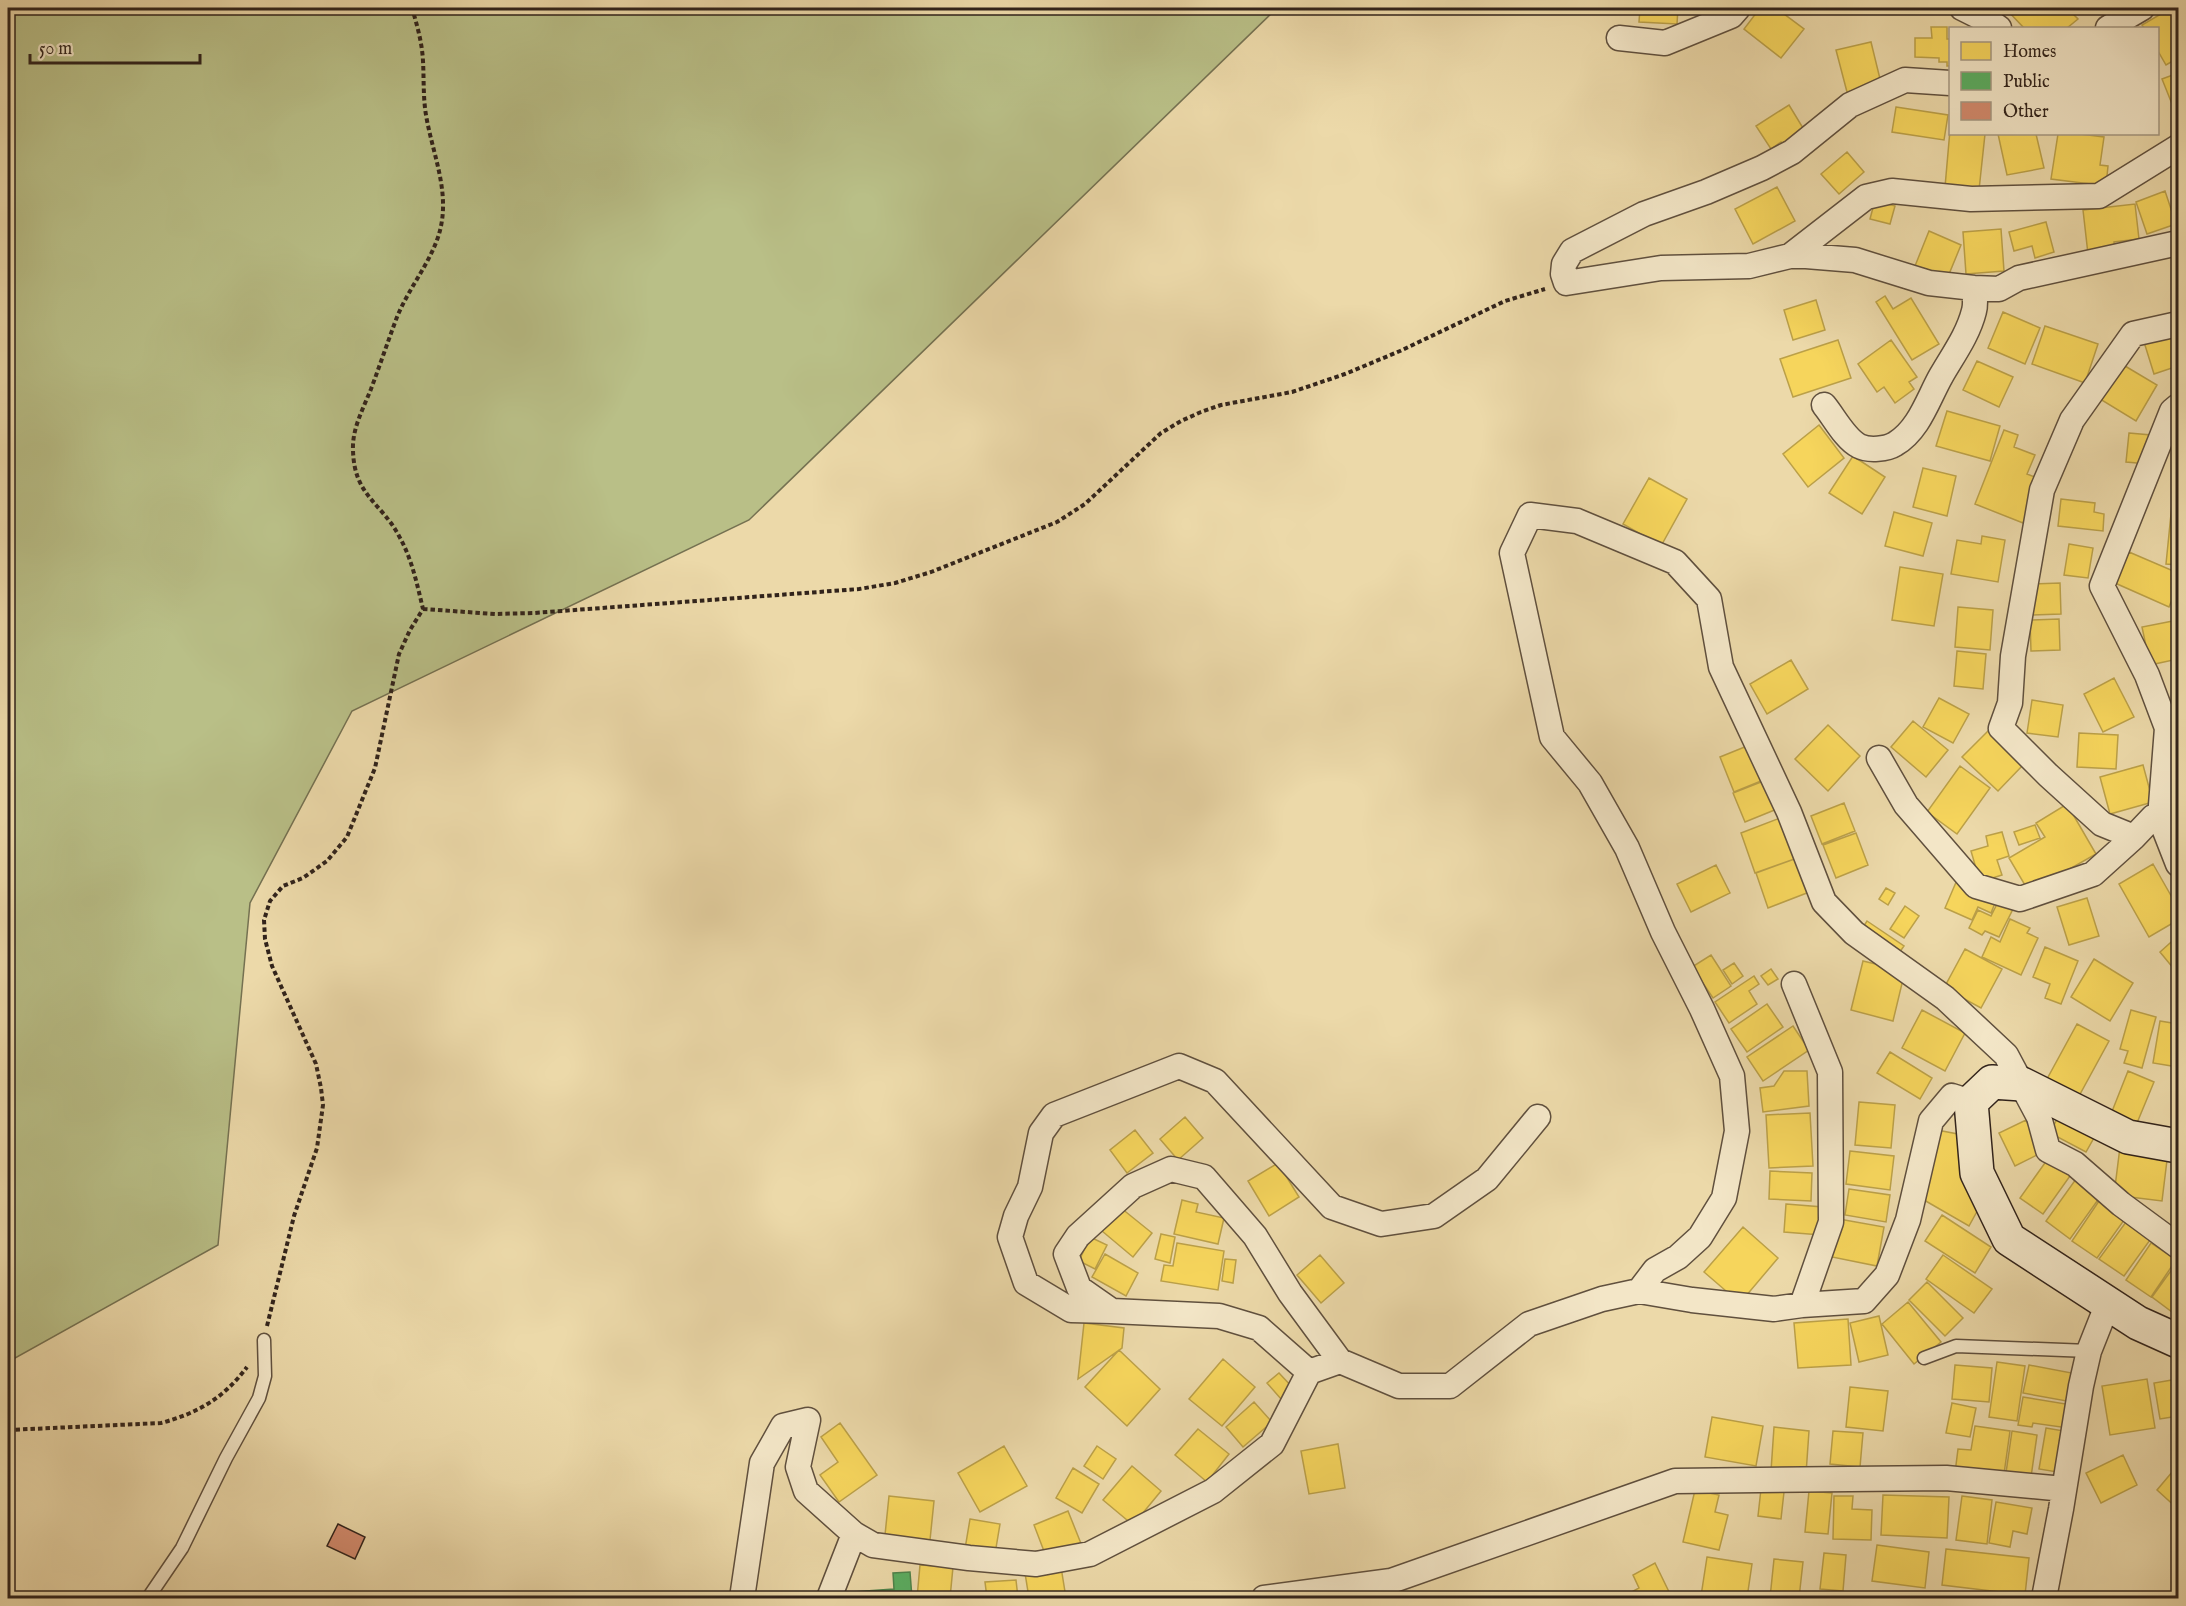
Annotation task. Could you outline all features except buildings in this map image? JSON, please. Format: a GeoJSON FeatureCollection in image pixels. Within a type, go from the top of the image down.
{"type":"FeatureCollection","features":[{"type":"Feature","properties":{"kind":"street"},"geometry":{"type":"LineString","coordinates":[[1619,39],[1665,43],[1731,16],[1738,8]]}},
{"type":"Feature","properties":{"kind":"street"},"geometry":{"type":"LineString","coordinates":[[1962,8],[1998,27]]}},
{"type":"Feature","properties":{"kind":"street"},"geometry":{"type":"LineString","coordinates":[[2110,27],[2142,8]]}},
{"type":"Feature","properties":{"kind":"street"},"geometry":{"type":"LineString","coordinates":[[1949,83],[1905,80],[1850,105],[1792,152],[1762,168],[1706,192],[1644,214],[1572,251],[1564,264],[1563,274],[1566,283],[1661,268],[1749,266],[1790,256],[1806,256],[1856,261],[1929,283],[1999,289],[2019,279],[2178,243]]}},
{"type":"Feature","properties":{"kind":"street"},"geometry":{"type":"LineString","coordinates":[[1790,256],[1866,197],[1892,191],[1971,199],[2099,196],[2178,147]]}},
{"type":"Feature","properties":{"kind":"street"},"geometry":{"type":"LineString","coordinates":[[1824,405],[1835,418],[1840,429],[1858,446],[1870,449],[1894,445],[1919,419],[1969,326],[1975,308],[1974,288]]}},
{"type":"Feature","properties":{"kind":"street"},"geometry":{"type":"LineString","coordinates":[[2134,837],[2102,824],[2048,776],[2001,728],[2010,702],[2013,656],[2042,490],[2072,420],[2133,334],[2178,324]]}},
{"type":"Feature","properties":{"kind":"street"},"geometry":{"type":"LineString","coordinates":[[2178,406],[2172,411],[2102,586],[2147,675],[2167,728],[2160,818],[2178,864]]}},
{"type":"Feature","properties":{"kind":"street"},"geometry":{"type":"LineString","coordinates":[[1639,1291],[1655,1270],[1678,1257],[1701,1237],[1724,1198],[1737,1131],[1732,1076],[1702,1009],[1663,932],[1627,848],[1590,783],[1552,736],[1512,553],[1530,515],[1577,521],[1675,562],[1709,599],[1721,667],[1789,812],[1824,902],[1854,933],[1945,998],[2006,1055],[2039,1117],[2048,1150],[2075,1164],[2121,1204],[2178,1246]]}},
{"type":"Feature","properties":{"kind":"street"},"geometry":{"type":"LineString","coordinates":[[1879,758],[1906,805],[1976,886],[2020,898],[2093,874],[2153,817],[2160,818]]}},
{"type":"Feature","properties":{"kind":"street"},"geometry":{"type":"LineString","coordinates":[[1794,984],[1830,1072],[1831,1222],[1802,1305]]}},
{"type":"Feature","properties":{"kind":"street"},"geometry":{"type":"LineString","coordinates":[[1309,1372],[1259,1328],[1219,1316],[1071,1310],[1026,1283],[1010,1237],[1030,1187],[1041,1133],[1054,1115],[1179,1066],[1215,1081],[1332,1207],[1381,1224],[1434,1216],[1488,1179],[1538,1117]]}},
{"type":"Feature","properties":{"kind":"street"},"geometry":{"type":"LineString","coordinates":[[1971,1102],[1992,1082],[2022,1084],[2128,1137],[2178,1146]]}},
{"type":"Feature","properties":{"kind":"street"},"geometry":{"type":"LineString","coordinates":[[1112,1311],[1079,1287],[1066,1254],[1078,1236],[1133,1186],[1171,1169],[1204,1177],[1255,1236],[1290,1293],[1340,1361],[1399,1386],[1450,1386],[1529,1324],[1602,1299],[1639,1291],[1692,1300],[1774,1309],[1864,1301],[1887,1275],[1908,1220],[1931,1121],[1952,1096],[1971,1102]]}},
{"type":"Feature","properties":{"kind":"street"},"geometry":{"type":"LineString","coordinates":[[1971,1102],[1977,1173],[2009,1239],[2138,1323],[2178,1341]]}},
{"type":"Feature","properties":{"kind":"street"},"geometry":{"type":"LineString","coordinates":[[2044,1599],[2081,1386],[2089,1351],[2108,1304]]}},
{"type":"Feature","properties":{"kind":"street"},"geometry":{"type":"LineString","coordinates":[[742,1599],[762,1462],[783,1426],[808,1420],[798,1467],[806,1491],[854,1534],[873,1545],[1036,1564],[1090,1554],[1213,1491],[1272,1444],[1309,1372],[1340,1361]]}},
{"type":"Feature","properties":{"kind":"street"},"geometry":{"type":"LineString","coordinates":[[1264,1599],[1391,1581],[1675,1481],[1946,1478],[2064,1489]]}},
{"type":"Feature","properties":{"kind":"street"},"geometry":{"type":"LineString","coordinates":[[829,1599],[854,1534]]}},
{"type":"Feature","properties":{"kind":"lane"},"geometry":{"type":"LineString","coordinates":[[148,1599],[182,1548],[226,1458],[259,1398],[265,1376],[264,1340]]}},
{"type":"Feature","properties":{"kind":"lane"},"geometry":{"type":"LineString","coordinates":[[1924,1358],[1956,1346],[2089,1351]]}},
{"type":"Feature","properties":{"kind":"path"},"geometry":{"type":"LineString","coordinates":[[8,1430],[161,1423],[186,1416],[205,1407],[235,1383],[264,1340],[294,1216],[317,1148],[323,1105],[316,1064],[272,966],[265,939],[264,920],[270,901],[283,886],[303,878],[327,861],[347,837],[375,768],[399,654],[423,609],[408,554],[398,533],[366,495],[355,467],[353,448],[355,428],[398,316],[434,247],[442,218],[444,202],[442,181],[426,117],[422,89],[423,61],[412,8]]}},
{"type":"Feature","properties":{"kind":"path"},"geometry":{"type":"LineString","coordinates":[[423,609],[495,614],[534,613],[859,589],[895,583],[931,572],[1057,522],[1085,504],[1161,434],[1201,412],[1221,405],[1292,392],[1345,374],[1400,351],[1505,301],[1566,283]]}},
{"type":"Feature","properties":{"kind":"green space"},"geometry":{"type":"Polygon","coordinates":[[[8,8],[1277,8],[749,520],[352,711],[250,903],[218,1245],[8,1362],[8,8]]]}}]}
